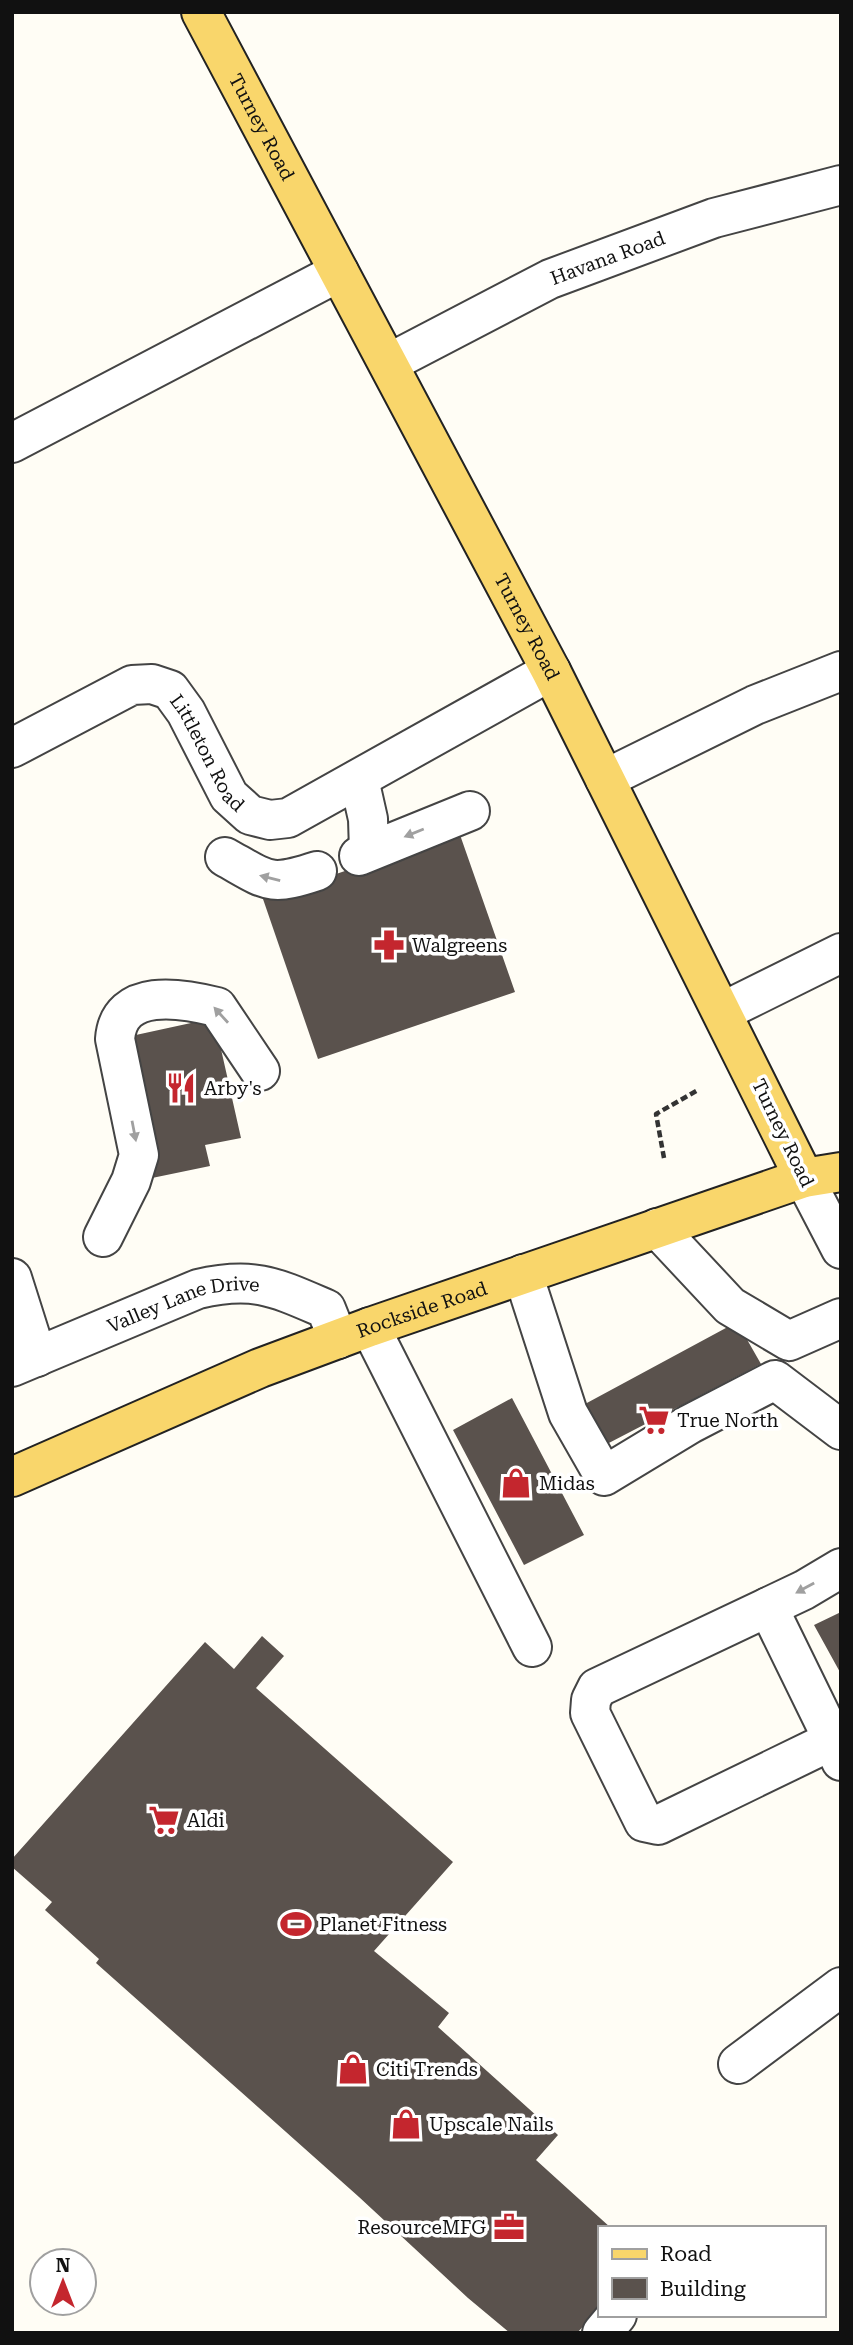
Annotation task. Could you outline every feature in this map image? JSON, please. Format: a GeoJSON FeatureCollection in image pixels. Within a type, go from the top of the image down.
{"type":"FeatureCollection","features":[{"type":"Feature","properties":{"kind":"main road","name":"Turney Road"},"geometry":{"type":"LineString","coordinates":[[201,12],[551,671],[722,1012],[823,1175]]}},
{"type":"Feature","properties":{"kind":"main road","name":"Rockside Road"},"geometry":{"type":"LineString","coordinates":[[12,1477],[260,1368],[657,1228],[823,1175]]}},
{"type":"Feature","properties":{"kind":"street","name":"Havana Road"},"geometry":{"type":"LineString","coordinates":[[389,363],[550,279],[714,218],[841,185]]}},
{"type":"Feature","properties":{"kind":"street"},"geometry":{"type":"LineString","coordinates":[[12,443],[339,272]]}},
{"type":"Feature","properties":{"kind":"street","name":"Littleton Road"},"geometry":{"type":"LineString","coordinates":[[12,748],[132,685],[152,684],[170,690],[186,712],[229,796],[250,815],[270,820],[288,818],[551,671]]}},
{"type":"Feature","properties":{"kind":"street"},"geometry":{"type":"LineString","coordinates":[[605,779],[755,705],[841,671]]}},
{"type":"Feature","properties":{"kind":"street"},"geometry":{"type":"LineString","coordinates":[[359,779],[368,819],[364,853],[470,811]]}},
{"type":"Feature","properties":{"kind":"street"},"geometry":{"type":"LineString","coordinates":[[225,857],[270,882],[286,881],[317,871]]}},
{"type":"Feature","properties":{"kind":"street"},"geometry":{"type":"LineString","coordinates":[[722,1012],[841,953]]}},
{"type":"Feature","properties":{"kind":"street"},"geometry":{"type":"LineString","coordinates":[[103,1237],[131,1181],[139,1155],[116,1039],[116,1025],[124,1012],[145,1001],[187,999],[217,1007],[260,1071]]}},
{"type":"Feature","properties":{"kind":"street","name":"Turney Road"},"geometry":{"type":"LineString","coordinates":[[823,1175],[841,1249]]}},
{"type":"Feature","properties":{"kind":"street"},"geometry":{"type":"LineString","coordinates":[[657,1228],[730,1306],[789,1341],[841,1318]]}},
{"type":"Feature","properties":{"kind":"street"},"geometry":{"type":"LineString","coordinates":[[523,1274],[568,1413],[604,1476],[690,1424],[775,1380],[841,1430]]}},
{"type":"Feature","properties":{"kind":"street","name":"Valley Lane Drive"},"geometry":{"type":"LineString","coordinates":[[25,1362],[198,1289],[233,1283],[261,1283],[326,1309],[354,1333],[531,1647]]}},
{"type":"Feature","properties":{"kind":"street"},"geometry":{"type":"LineString","coordinates":[[13,1286],[25,1362]]}},
{"type":"Feature","properties":{"kind":"street"},"geometry":{"type":"LineString","coordinates":[[768,1607],[837,1751],[658,1825],[644,1822],[590,1713],[591,1700],[597,1688],[768,1607],[841,1568]]}},
{"type":"Feature","properties":{"kind":"street"},"geometry":{"type":"LineString","coordinates":[[738,2064],[841,1987]]}},
{"type":"Feature","properties":{"kind":"street"},"geometry":{"type":"LineString","coordinates":[[602,2333],[615,2317]]}},
{"type":"Feature","properties":{"kind":"path"},"geometry":{"type":"LineString","coordinates":[[664,1158],[656,1114],[698,1090]]}},
{"type":"Feature","properties":{"kind":"building","name":"Walgreens"},"geometry":{"type":"Polygon","coordinates":[[[459,832],[515,992],[318,1059],[263,899],[459,832]]]}},
{"type":"Feature","properties":{"kind":"building","name":"Arby's"},"geometry":{"type":"Polygon","coordinates":[[[214,1018],[241,1138],[205,1145],[210,1166],[152,1178],[122,1038],[214,1018]]]}},
{"type":"Feature","properties":{"kind":"building"},"geometry":{"type":"Polygon","coordinates":[[[737,1322],[761,1364],[605,1445],[585,1404],[737,1322]]]}},
{"type":"Feature","properties":{"kind":"building"},"geometry":{"type":"Polygon","coordinates":[[[512,1398],[584,1535],[524,1565],[453,1430],[512,1398]]]}},
{"type":"Feature","properties":{"kind":"building"},"geometry":{"type":"Polygon","coordinates":[[[841,1612],[841,1674],[814,1625],[841,1612]]]}},
{"type":"Feature","properties":{"kind":"building"},"geometry":{"type":"Polygon","coordinates":[[[262,1636],[284,1656],[256,1688],[453,1862],[374,1951],[449,2013],[438,2027],[558,2135],[536,2160],[609,2226],[598,2226],[598,2310],[577,2333],[510,2333],[96,1963],[99,1959],[45,1910],[52,1902],[12,1867],[12,1859],[205,1642],[234,1669],[262,1636]]]}},
{"type":"Feature","properties":{"kind":"place","name":"Walgreens"},"geometry":{"type":"Point","coordinates":[389,945]}},
{"type":"Feature","properties":{"kind":"place","name":"Arby's"},"geometry":{"type":"Point","coordinates":[181,1088]}},
{"type":"Feature","properties":{"kind":"place","name":"True North"},"geometry":{"type":"Point","coordinates":[654,1420]}},
{"type":"Feature","properties":{"kind":"place","name":"Midas"},"geometry":{"type":"Point","coordinates":[516,1483]}},
{"type":"Feature","properties":{"kind":"place","name":"Aldi"},"geometry":{"type":"Point","coordinates":[164,1820]}},
{"type":"Feature","properties":{"kind":"place","name":"Planet Fitness"},"geometry":{"type":"Point","coordinates":[296,1924]}},
{"type":"Feature","properties":{"kind":"place","name":"Citi Trends"},"geometry":{"type":"Point","coordinates":[353,2069]}},
{"type":"Feature","properties":{"kind":"place","name":"Upscale Nails"},"geometry":{"type":"Point","coordinates":[406,2124]}},
{"type":"Feature","properties":{"kind":"place","name":"ResourceMFG"},"geometry":{"type":"Point","coordinates":[509,2227]}}]}
